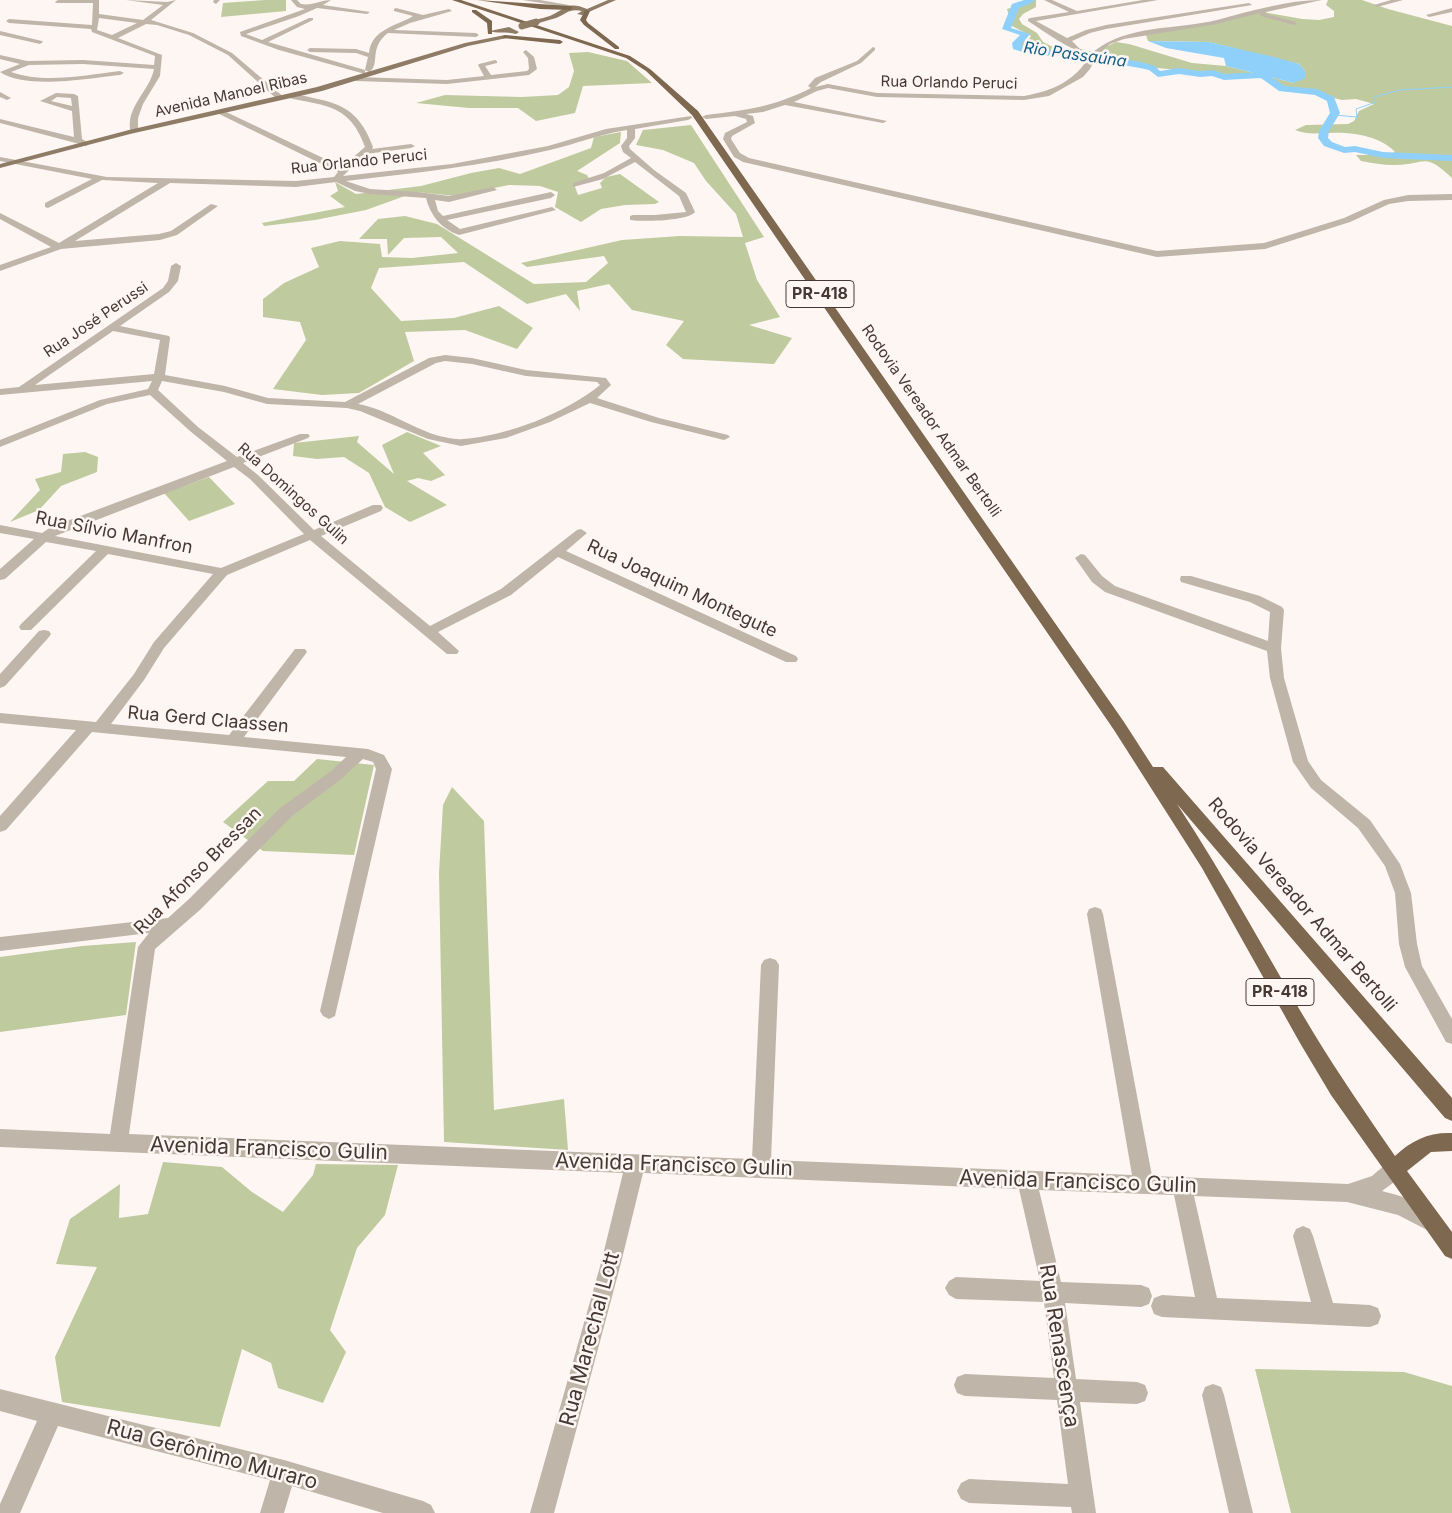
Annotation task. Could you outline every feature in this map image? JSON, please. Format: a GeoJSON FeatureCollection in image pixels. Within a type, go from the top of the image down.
{"type":"FeatureCollection","features":[{"type":"Feature","properties":{"kind":"highway"},"geometry":{"type":"LineString","coordinates":[[454,0],[488,20],[490,32]]}},
{"type":"Feature","properties":{"kind":"highway","name":"Rodovia Vereador Admar Bertolli"},"geometry":{"type":"LineString","coordinates":[[454,0],[623,56],[643,65],[698,116],[1119,726],[1208,864],[1317,1057],[1394,1170],[1452,1249]]}},
{"type":"Feature","properties":{"kind":"highway"},"geometry":{"type":"LineString","coordinates":[[480,0],[540,7],[573,7]]}},
{"type":"Feature","properties":{"kind":"highway"},"geometry":{"type":"LineString","coordinates":[[587,11],[584,20],[589,28],[606,41],[633,56],[643,65]]}},
{"type":"Feature","properties":{"kind":"highway"},"geometry":{"type":"LineString","coordinates":[[505,37],[554,41],[623,56]]}},
{"type":"Feature","properties":{"kind":"highway","name":"Rodovia Vereador Admar Bertolli"},"geometry":{"type":"LineString","coordinates":[[1119,726],[1452,1112]]}},
{"type":"Feature","properties":{"kind":"highway"},"geometry":{"type":"LineString","coordinates":[[1394,1170],[1412,1153],[1426,1144],[1437,1140],[1452,1142]]}},
{"type":"Feature","properties":{"kind":"main road"},"geometry":{"type":"LineString","coordinates":[[551,18],[562,9],[605,0]]}},
{"type":"Feature","properties":{"kind":"main road"},"geometry":{"type":"LineString","coordinates":[[504,29],[524,27],[551,18],[572,15],[613,0]]}},
{"type":"Feature","properties":{"kind":"main road"},"geometry":{"type":"LineString","coordinates":[[573,7],[587,11]]}},
{"type":"Feature","properties":{"kind":"main road"},"geometry":{"type":"LineString","coordinates":[[562,9],[572,15]]}},
{"type":"Feature","properties":{"kind":"main road"},"geometry":{"type":"LineString","coordinates":[[504,29],[516,32],[524,27]]}},
{"type":"Feature","properties":{"kind":"main road","name":"Avenida Manoel Ribas"},"geometry":{"type":"LineString","coordinates":[[467,44],[490,32],[504,29]]}},
{"type":"Feature","properties":{"kind":"main road"},"geometry":{"type":"LineString","coordinates":[[490,32],[493,36],[505,37]]}},
{"type":"Feature","properties":{"kind":"main road","name":"Avenida Manoel Ribas"},"geometry":{"type":"LineString","coordinates":[[0,166],[134,131],[292,96],[467,44],[512,36],[516,32]]}},
{"type":"Feature","properties":{"kind":"street"},"geometry":{"type":"LineString","coordinates":[[58,2],[96,0],[93,30],[159,54],[156,78],[146,91],[136,112],[134,131]]}},
{"type":"Feature","properties":{"kind":"street"},"geometry":{"type":"LineString","coordinates":[[128,0],[171,2]]}},
{"type":"Feature","properties":{"kind":"street"},"geometry":{"type":"LineString","coordinates":[[294,0],[299,6],[367,12]]}},
{"type":"Feature","properties":{"kind":"street"},"geometry":{"type":"LineString","coordinates":[[328,0],[300,14],[242,33],[263,42],[363,74],[447,82],[532,71],[531,57],[526,52]]}},
{"type":"Feature","properties":{"kind":"street"},"geometry":{"type":"LineString","coordinates":[[526,0],[562,9]]}},
{"type":"Feature","properties":{"kind":"street"},"geometry":{"type":"LineString","coordinates":[[1047,0],[1090,20]]}},
{"type":"Feature","properties":{"kind":"street"},"geometry":{"type":"LineString","coordinates":[[1092,56],[1078,50],[1067,41],[1030,20],[1155,0]]}},
{"type":"Feature","properties":{"kind":"street"},"geometry":{"type":"LineString","coordinates":[[1067,41],[1088,31],[1106,27],[1300,0]]}},
{"type":"Feature","properties":{"kind":"street","name":"Rua Orlando Peruci"},"geometry":{"type":"LineString","coordinates":[[706,116],[763,110],[785,104],[811,90],[833,86],[877,96],[1036,97],[1049,94],[1082,73],[1092,56],[1108,43],[1131,35],[1203,25],[1243,14],[1320,0]]}},
{"type":"Feature","properties":{"kind":"street"},"geometry":{"type":"LineString","coordinates":[[1377,6],[1400,0]]}},
{"type":"Feature","properties":{"kind":"street"},"geometry":{"type":"LineString","coordinates":[[1140,1],[1175,16]]}},
{"type":"Feature","properties":{"kind":"street"},"geometry":{"type":"LineString","coordinates":[[111,38],[132,30],[171,2]]}},
{"type":"Feature","properties":{"kind":"street"},"geometry":{"type":"LineString","coordinates":[[363,74],[373,62],[374,43],[387,32],[441,9],[449,11]]}},
{"type":"Feature","properties":{"kind":"street"},"geometry":{"type":"LineString","coordinates":[[396,10],[420,15],[396,25],[396,28]]}},
{"type":"Feature","properties":{"kind":"street"},"geometry":{"type":"LineString","coordinates":[[1266,10],[1262,14],[1294,23]]}},
{"type":"Feature","properties":{"kind":"street"},"geometry":{"type":"LineString","coordinates":[[1429,15],[1452,10]]}},
{"type":"Feature","properties":{"kind":"street"},"geometry":{"type":"LineString","coordinates":[[263,42],[317,16],[300,14]]}},
{"type":"Feature","properties":{"kind":"street"},"geometry":{"type":"LineString","coordinates":[[96,15],[110,19],[146,21],[173,26],[227,52],[281,98]]}},
{"type":"Feature","properties":{"kind":"street"},"geometry":{"type":"LineString","coordinates":[[9,21],[93,27]]}},
{"type":"Feature","properties":{"kind":"street"},"geometry":{"type":"LineString","coordinates":[[1098,23],[1106,27]]}},
{"type":"Feature","properties":{"kind":"street"},"geometry":{"type":"LineString","coordinates":[[387,32],[476,35]]}},
{"type":"Feature","properties":{"kind":"street"},"geometry":{"type":"LineString","coordinates":[[0,33],[40,42]]}},
{"type":"Feature","properties":{"kind":"street"},"geometry":{"type":"LineString","coordinates":[[282,47],[356,51],[373,56]]}},
{"type":"Feature","properties":{"kind":"street"},"geometry":{"type":"LineString","coordinates":[[811,90],[815,82],[859,62],[872,49]]}},
{"type":"Feature","properties":{"kind":"street"},"geometry":{"type":"LineString","coordinates":[[0,57],[27,63],[83,62],[158,66]]}},
{"type":"Feature","properties":{"kind":"street"},"geometry":{"type":"LineString","coordinates":[[488,77],[481,65],[495,62]]}},
{"type":"Feature","properties":{"kind":"street"},"geometry":{"type":"LineString","coordinates":[[27,63],[4,72],[25,77],[55,79],[120,73]]}},
{"type":"Feature","properties":{"kind":"street"},"geometry":{"type":"LineString","coordinates":[[76,110],[44,101],[56,95],[72,95],[74,97],[76,110],[79,138],[76,140]]}},
{"type":"Feature","properties":{"kind":"street"},"geometry":{"type":"LineString","coordinates":[[292,96],[331,104],[350,113],[361,127],[368,145],[366,152]]}},
{"type":"Feature","properties":{"kind":"street"},"geometry":{"type":"LineString","coordinates":[[785,104],[884,121]]}},
{"type":"Feature","properties":{"kind":"street"},"geometry":{"type":"LineString","coordinates":[[219,112],[343,171]]}},
{"type":"Feature","properties":{"kind":"street"},"geometry":{"type":"LineString","coordinates":[[737,114],[750,118],[751,123],[728,135],[727,139],[737,155],[746,160],[1157,254],[1265,246],[1347,220],[1387,202],[1408,198],[1452,197]]}},
{"type":"Feature","properties":{"kind":"street","name":"Rua Orlando Peruci"},"geometry":{"type":"LineString","coordinates":[[0,159],[13,163],[100,178],[290,184],[447,167],[549,148],[590,134],[688,118]]}},
{"type":"Feature","properties":{"kind":"street"},"geometry":{"type":"LineString","coordinates":[[0,121],[76,140],[84,144]]}},
{"type":"Feature","properties":{"kind":"street"},"geometry":{"type":"LineString","coordinates":[[627,129],[631,138],[625,148],[683,195],[689,208],[698,214],[698,216],[633,218]]}},
{"type":"Feature","properties":{"kind":"street"},"geometry":{"type":"LineString","coordinates":[[411,146],[366,152],[337,178],[346,186],[357,189],[449,199],[493,190]]}},
{"type":"Feature","properties":{"kind":"street"},"geometry":{"type":"LineString","coordinates":[[576,185],[595,180],[619,170],[635,158]]}},
{"type":"Feature","properties":{"kind":"street"},"geometry":{"type":"LineString","coordinates":[[48,205],[100,178]]}},
{"type":"Feature","properties":{"kind":"street"},"geometry":{"type":"LineString","coordinates":[[59,247],[169,180]]}},
{"type":"Feature","properties":{"kind":"street"},"geometry":{"type":"LineString","coordinates":[[441,219],[551,195]]}},
{"type":"Feature","properties":{"kind":"street"},"geometry":{"type":"LineString","coordinates":[[431,197],[433,210],[441,219],[459,232],[552,210]]}},
{"type":"Feature","properties":{"kind":"street"},"geometry":{"type":"LineString","coordinates":[[0,268],[59,247],[160,237],[174,233],[214,206]]}},
{"type":"Feature","properties":{"kind":"street"},"geometry":{"type":"LineString","coordinates":[[0,216],[59,247]]}},
{"type":"Feature","properties":{"kind":"street","name":"Rua José Perussi"},"geometry":{"type":"LineString","coordinates":[[22,390],[166,290],[173,280],[176,266]]}},
{"type":"Feature","properties":{"kind":"street"},"geometry":{"type":"LineString","coordinates":[[0,444],[104,402],[152,391],[159,378],[165,338],[112,328]]}},
{"type":"Feature","properties":{"kind":"street"},"geometry":{"type":"LineString","coordinates":[[0,392],[159,378],[225,389],[267,401],[347,405],[380,414],[442,440],[461,443],[488,440],[556,416],[589,399],[604,387],[605,382],[597,379],[517,372],[472,361],[445,358],[433,360],[347,405]]}},
{"type":"Feature","properties":{"kind":"street","name":"Rua Domingos Gulin"},"geometry":{"type":"LineString","coordinates":[[152,391],[254,477],[312,535],[452,651]]}},
{"type":"Feature","properties":{"kind":"street"},"geometry":{"type":"LineString","coordinates":[[589,399],[655,420],[724,437]]}},
{"type":"Feature","properties":{"kind":"street"},"geometry":{"type":"LineString","coordinates":[[0,576],[43,538],[63,526],[304,436]]}},
{"type":"Feature","properties":{"kind":"street"},"geometry":{"type":"LineString","coordinates":[[0,826],[94,728],[139,677],[159,645],[222,572],[377,508]]}},
{"type":"Feature","properties":{"kind":"street","name":"Rua Sílvio Manfron"},"geometry":{"type":"LineString","coordinates":[[0,529],[222,572]]}},
{"type":"Feature","properties":{"kind":"street"},"geometry":{"type":"LineString","coordinates":[[428,632],[506,592],[581,533]]}},
{"type":"Feature","properties":{"kind":"street"},"geometry":{"type":"LineString","coordinates":[[26,627],[105,550]]}},
{"type":"Feature","properties":{"kind":"street","name":"Rua Joaquim Montegute"},"geometry":{"type":"LineString","coordinates":[[557,552],[790,659]]}},
{"type":"Feature","properties":{"kind":"street"},"geometry":{"type":"LineString","coordinates":[[1080,558],[1097,579],[1110,589],[1274,648]]}},
{"type":"Feature","properties":{"kind":"street"},"geometry":{"type":"LineString","coordinates":[[1186,579],[1274,607],[1278,613],[1274,648],[1277,678],[1301,762],[1316,784],[1364,824],[1392,864],[1403,893],[1410,955],[1418,974],[1452,1036]]}},
{"type":"Feature","properties":{"kind":"street"},"geometry":{"type":"LineString","coordinates":[[0,683],[44,634]]}},
{"type":"Feature","properties":{"kind":"street"},"geometry":{"type":"LineString","coordinates":[[233,741],[300,652]]}},
{"type":"Feature","properties":{"kind":"street","name":"Rua Gerd Claassen"},"geometry":{"type":"LineString","coordinates":[[0,718],[376,756],[383,764],[379,788],[329,1011]]}},
{"type":"Feature","properties":{"kind":"street","name":"Rua Afonso Bressan"},"geometry":{"type":"LineString","coordinates":[[118,1143],[145,954],[153,940],[195,904],[286,812],[335,776],[360,753]]}},
{"type":"Feature","properties":{"kind":"street"},"geometry":{"type":"LineString","coordinates":[[1095,914],[1144,1184]]}},
{"type":"Feature","properties":{"kind":"street"},"geometry":{"type":"LineString","coordinates":[[0,944],[172,924]]}},
{"type":"Feature","properties":{"kind":"street"},"geometry":{"type":"LineString","coordinates":[[761,1169],[770,965]]}},
{"type":"Feature","properties":{"kind":"street"},"geometry":{"type":"LineString","coordinates":[[1436,1006],[1452,1027]]}},
{"type":"Feature","properties":{"kind":"street","name":"Avenida Francisco Gulin"},"geometry":{"type":"LineString","coordinates":[[0,1138],[1347,1193],[1399,1204],[1413,1210],[1432,1224]]}},
{"type":"Feature","properties":{"kind":"street","name":"Rua Marechal Lott"},"geometry":{"type":"LineString","coordinates":[[542,1513],[611,1263],[634,1164]]}},
{"type":"Feature","properties":{"kind":"street","name":"Avenida Francisco Gulin"},"geometry":{"type":"LineString","coordinates":[[1347,1193],[1378,1183],[1394,1170]]}},
{"type":"Feature","properties":{"kind":"street","name":"Rua Renascença"},"geometry":{"type":"LineString","coordinates":[[1027,1180],[1053,1292],[1084,1505]]}},
{"type":"Feature","properties":{"kind":"street"},"geometry":{"type":"LineString","coordinates":[[1182,1186],[1208,1307]]}},
{"type":"Feature","properties":{"kind":"street"},"geometry":{"type":"LineString","coordinates":[[1303,1236],[1325,1313]]}},
{"type":"Feature","properties":{"kind":"street"},"geometry":{"type":"LineString","coordinates":[[956,1288],[1141,1296]]}},
{"type":"Feature","properties":{"kind":"street"},"geometry":{"type":"LineString","coordinates":[[1162,1306],[1370,1316]]}},
{"type":"Feature","properties":{"kind":"street"},"geometry":{"type":"LineString","coordinates":[[965,1385],[1137,1393]]}},
{"type":"Feature","properties":{"kind":"street"},"geometry":{"type":"LineString","coordinates":[[1213,1395],[1240,1513]]}},
{"type":"Feature","properties":{"kind":"street","name":"Rua Gerônimo Muraro"},"geometry":{"type":"LineString","coordinates":[[0,1400],[284,1472],[423,1513]]}},
{"type":"Feature","properties":{"kind":"street"},"geometry":{"type":"LineString","coordinates":[[8,1513],[52,1414]]}},
{"type":"Feature","properties":{"kind":"street"},"geometry":{"type":"LineString","coordinates":[[272,1513],[284,1472]]}},
{"type":"Feature","properties":{"kind":"street"},"geometry":{"type":"LineString","coordinates":[[969,1491],[1084,1505]]}},
{"type":"Feature","properties":{"kind":"green space"},"geometry":{"type":"Polygon","coordinates":[[[286,0],[286,11],[221,17],[223,3],[286,0]]]}},
{"type":"Feature","properties":{"kind":"green space"},"geometry":{"type":"Polygon","coordinates":[[[1025,0],[1036,0],[1036,7],[1023,14],[1019,19],[1022,24],[1037,33],[1043,42],[1055,48],[1091,54],[1116,42],[1129,44],[1192,63],[1226,66],[1294,83],[1305,71],[1299,64],[1209,42],[1148,41],[1146,35],[1263,12],[1302,19],[1319,20],[1334,17],[1334,11],[1326,5],[1328,0],[1362,0],[1452,26],[1452,178],[1435,164],[1424,161],[1393,165],[1361,161],[1356,155],[1388,155],[1395,152],[1382,142],[1365,136],[1347,133],[1308,133],[1295,130],[1306,125],[1348,124],[1354,121],[1359,111],[1374,104],[1356,99],[1342,100],[1313,93],[1284,91],[1270,81],[1257,77],[1226,78],[1200,72],[1023,52],[1015,47],[1014,42],[1029,39],[1031,36],[1012,26],[1007,9],[1024,4],[1025,0]]]}},
{"type":"Feature","properties":{"kind":"green space"},"geometry":{"type":"Polygon","coordinates":[[[588,52],[627,61],[652,83],[583,86],[575,113],[536,121],[518,108],[469,108],[416,103],[445,95],[522,97],[558,95],[569,87],[574,71],[569,53],[588,52]]]}},
{"type":"Feature","properties":{"kind":"green space"},"geometry":{"type":"Polygon","coordinates":[[[691,125],[764,237],[745,243],[757,280],[780,317],[749,325],[792,338],[774,364],[683,359],[666,345],[684,321],[632,310],[609,284],[577,291],[580,311],[566,294],[527,304],[464,262],[379,268],[371,288],[401,321],[454,318],[499,306],[533,328],[517,349],[465,330],[405,332],[414,361],[359,393],[322,395],[273,389],[306,340],[300,322],[263,317],[263,299],[284,283],[319,267],[311,248],[340,241],[380,244],[382,257],[412,258],[458,253],[441,237],[404,238],[388,255],[387,239],[359,239],[378,219],[405,216],[437,224],[534,284],[586,282],[608,263],[604,256],[527,267],[521,263],[622,240],[680,236],[743,237],[736,214],[706,181],[694,163],[663,150],[636,145],[643,130],[691,125]]]}},
{"type":"Feature","properties":{"kind":"green space"},"geometry":{"type":"Polygon","coordinates":[[[621,132],[620,143],[577,171],[587,175],[589,179],[574,184],[578,195],[602,188],[600,183],[606,177],[620,174],[659,202],[655,204],[625,205],[601,209],[581,222],[555,207],[558,192],[540,186],[509,185],[455,196],[416,192],[366,210],[315,220],[264,226],[262,223],[345,207],[330,196],[338,191],[335,182],[356,194],[421,186],[499,168],[520,174],[591,148],[594,137],[621,132]]]}},
{"type":"Feature","properties":{"kind":"green space"},"geometry":{"type":"Polygon","coordinates":[[[407,432],[441,446],[423,453],[445,475],[431,481],[418,478],[407,481],[447,505],[410,522],[385,507],[369,473],[344,457],[317,459],[293,456],[294,443],[359,436],[357,442],[394,474],[382,445],[407,432]]]}},
{"type":"Feature","properties":{"kind":"green space"},"geometry":{"type":"Polygon","coordinates":[[[85,452],[98,457],[97,472],[61,486],[39,510],[10,522],[40,490],[35,479],[61,472],[63,454],[85,452]]]}},
{"type":"Feature","properties":{"kind":"green space"},"geometry":{"type":"Polygon","coordinates":[[[209,477],[235,504],[189,521],[164,493],[209,477]]]}},
{"type":"Feature","properties":{"kind":"green space"},"geometry":{"type":"Polygon","coordinates":[[[317,759],[374,765],[354,855],[263,851],[223,822],[268,781],[294,781],[317,759]]]}},
{"type":"Feature","properties":{"kind":"green space"},"geometry":{"type":"Polygon","coordinates":[[[452,787],[484,821],[494,1110],[564,1099],[568,1150],[444,1142],[439,873],[443,805],[452,787]]]}},
{"type":"Feature","properties":{"kind":"green space"},"geometry":{"type":"Polygon","coordinates":[[[136,942],[126,1015],[0,1032],[0,957],[82,946],[136,942]]]}},
{"type":"Feature","properties":{"kind":"green space"},"geometry":{"type":"Polygon","coordinates":[[[163,1162],[222,1167],[252,1192],[283,1212],[313,1175],[316,1164],[398,1165],[385,1215],[357,1248],[330,1330],[346,1352],[323,1403],[278,1388],[271,1363],[242,1349],[220,1427],[62,1402],[55,1357],[97,1267],[56,1264],[70,1219],[120,1184],[119,1218],[148,1214],[163,1162]]]}},
{"type":"Feature","properties":{"kind":"green space"},"geometry":{"type":"Polygon","coordinates":[[[1255,1369],[1404,1372],[1452,1386],[1452,1513],[1291,1513],[1255,1369]]]}},
{"type":"Feature","properties":{"kind":"water"},"geometry":{"type":"Polygon","coordinates":[[[1148,41],[1209,42],[1278,58],[1299,64],[1305,71],[1305,78],[1294,83],[1226,66],[1224,58],[1166,48],[1148,41]]]}},
{"type":"Feature","properties":{"kind":"waterway","name":"Rio Passaúna"},"geometry":{"type":"LineString","coordinates":[[1028,0],[1030,2],[1015,6],[1014,13],[1006,29],[1026,34],[1016,43],[1016,47],[1035,53],[1064,52],[1141,65],[1152,68],[1158,74],[1179,71],[1200,74],[1213,73],[1224,77],[1263,75],[1282,89],[1317,92],[1331,99],[1335,113],[1324,131],[1323,138],[1328,144],[1344,150],[1355,149],[1383,155],[1452,158]]}},
{"type":"Feature","properties":{"kind":"waterway"},"geometry":{"type":"LineString","coordinates":[[1334,115],[1357,117],[1356,109],[1376,102],[1374,97],[1400,90],[1452,87]]}}]}
